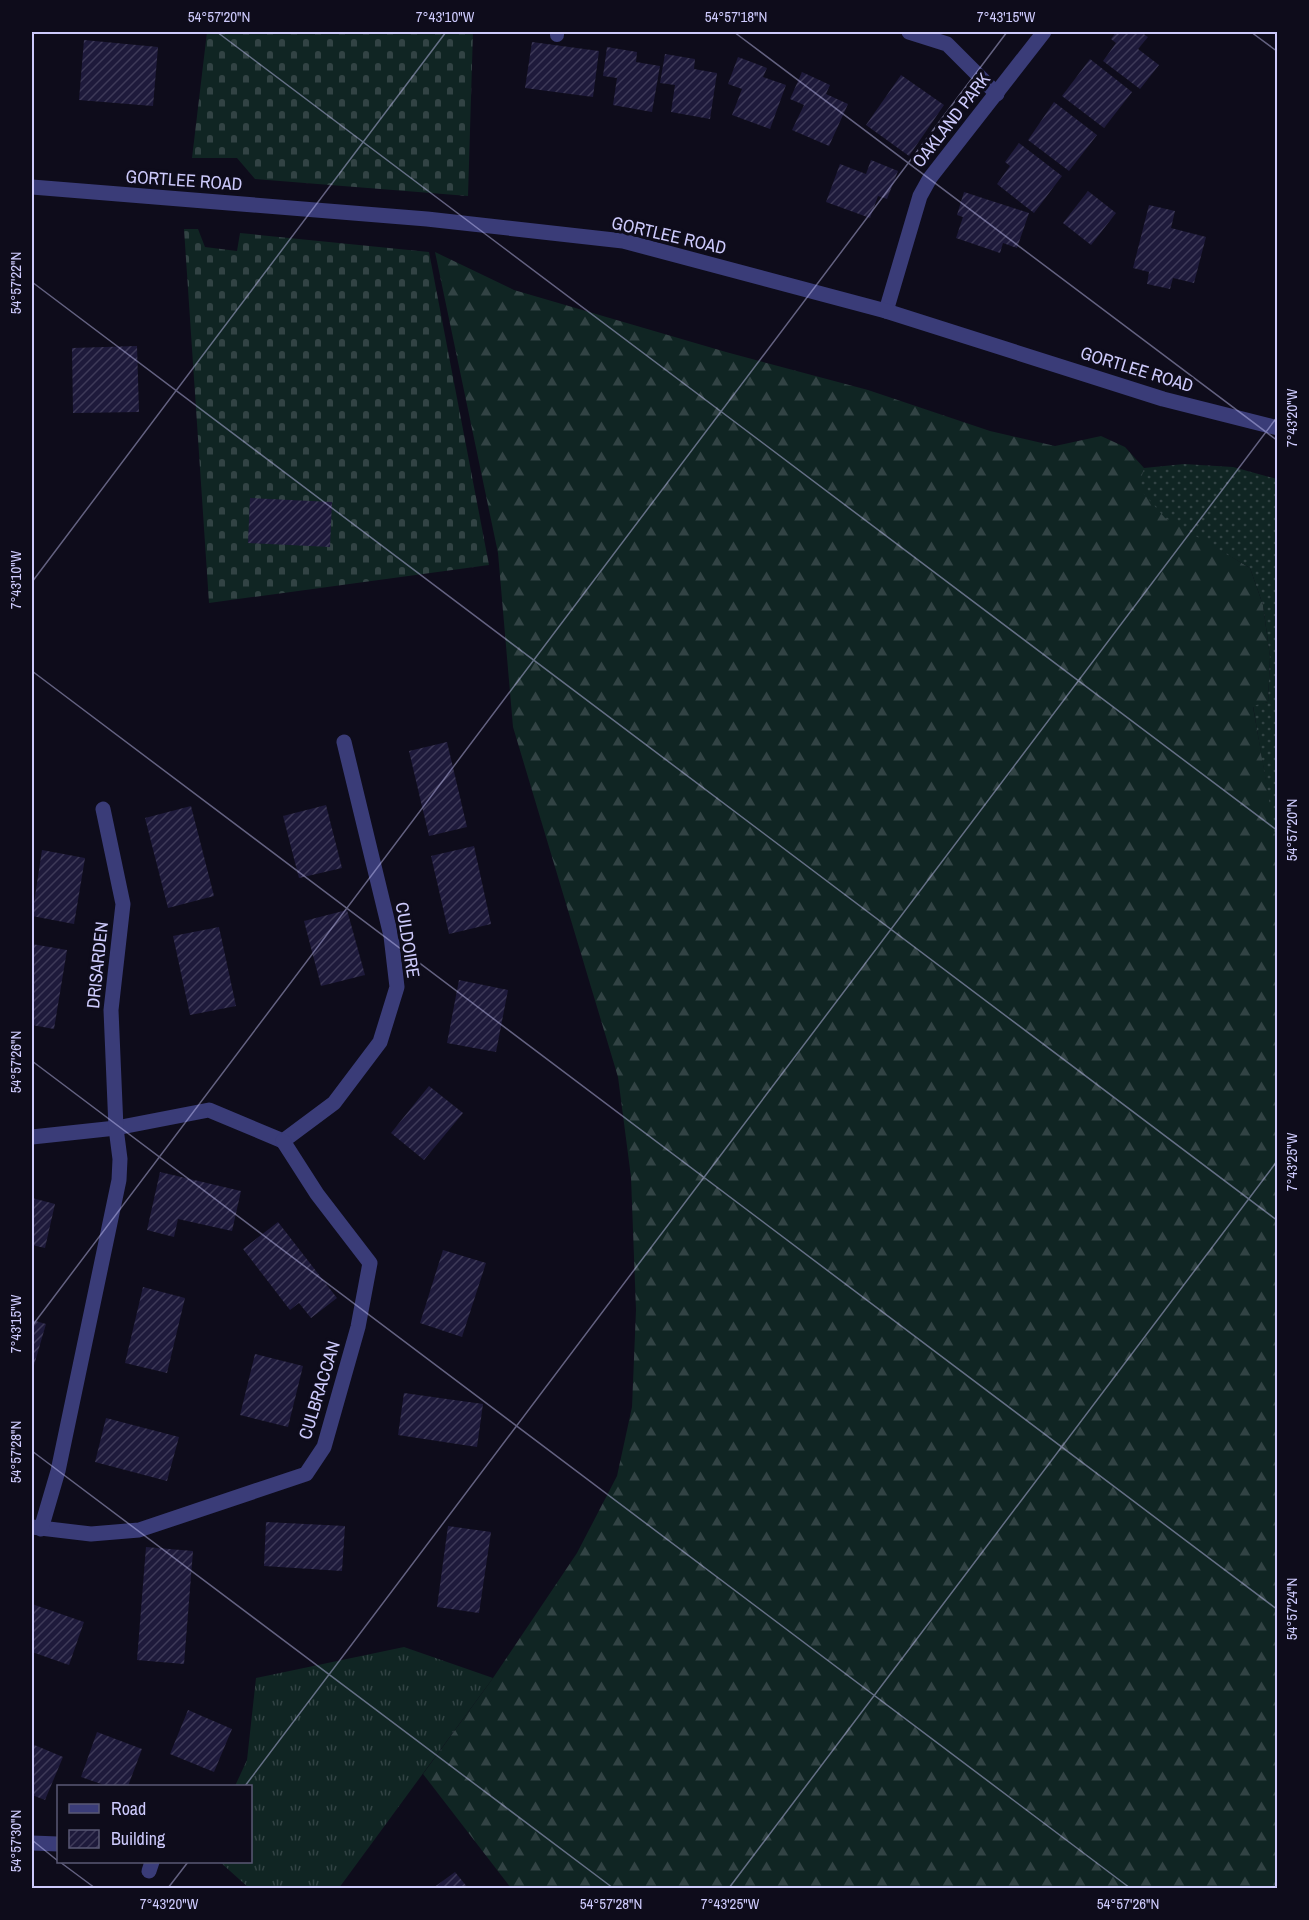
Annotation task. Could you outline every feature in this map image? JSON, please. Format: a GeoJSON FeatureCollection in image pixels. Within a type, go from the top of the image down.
{"type":"FeatureCollection","features":[{"type":"Feature","properties":{"kind":"street"},"geometry":{"type":"LineString","coordinates":[[909,32],[946,44],[997,94]]}},
{"type":"Feature","properties":{"kind":"street","name":"OAKLAND PARK"},"geometry":{"type":"LineString","coordinates":[[886,311],[920,196],[930,178],[1044,32]]}},
{"type":"Feature","properties":{"kind":"street","name":"GORTLEE ROAD"},"geometry":{"type":"LineString","coordinates":[[32,187],[427,219],[623,241],[886,311],[1163,399],[1278,428]]}},
{"type":"Feature","properties":{"kind":"street","name":"CULDOIRE"},"geometry":{"type":"LineString","coordinates":[[283,1141],[334,1103],[380,1042],[397,987],[391,936],[344,742]]}},
{"type":"Feature","properties":{"kind":"street","name":"DRISARDEN"},"geometry":{"type":"LineString","coordinates":[[36,1528],[58,1471],[119,1180],[120,1159],[111,1010],[123,904],[103,809]]}},
{"type":"Feature","properties":{"kind":"street"},"geometry":{"type":"LineString","coordinates":[[32,1137],[117,1128],[209,1110],[283,1141]]}},
{"type":"Feature","properties":{"kind":"street","name":"CULBRACCAN"},"geometry":{"type":"LineString","coordinates":[[36,1528],[91,1534],[139,1530],[306,1474],[324,1447],[358,1327],[370,1263],[316,1194],[283,1141]]}},
{"type":"Feature","properties":{"kind":"street"},"geometry":{"type":"LineString","coordinates":[[32,1843],[57,1844]]}},
{"type":"Feature","properties":{"kind":"green space"},"geometry":{"type":"Polygon","coordinates":[[[207,32],[473,32],[468,196],[255,179],[237,158],[192,158],[207,32]]]}},
{"type":"Feature","properties":{"kind":"green space"},"geometry":{"type":"Polygon","coordinates":[[[184,229],[198,229],[205,247],[237,251],[240,233],[429,252],[489,565],[209,603],[184,229]]]}},
{"type":"Feature","properties":{"kind":"green space"},"geometry":{"type":"Polygon","coordinates":[[[435,252],[514,290],[726,352],[868,390],[990,431],[1055,446],[1101,436],[1125,447],[1144,468],[1140,488],[1212,545],[1250,568],[1263,605],[1270,657],[1268,702],[1253,707],[1278,847],[1277,1888],[511,1888],[423,1774],[493,1678],[577,1553],[617,1476],[632,1407],[636,1310],[631,1177],[618,1077],[513,727],[498,553],[435,252]]]}},
{"type":"Feature","properties":{"kind":"green space"},"geometry":{"type":"Polygon","coordinates":[[[1184,464],[1233,467],[1277,479],[1277,847],[1253,706],[1268,702],[1270,657],[1263,605],[1250,568],[1165,518],[1139,488],[1144,468],[1184,464]]]}},
{"type":"Feature","properties":{"kind":"green space"},"geometry":{"type":"Polygon","coordinates":[[[404,1647],[493,1678],[339,1888],[249,1888],[221,1863],[252,1863],[252,1785],[235,1785],[247,1760],[256,1678],[404,1647]]]}},
{"type":"Feature","properties":{"kind":"building"},"geometry":{"type":"Polygon","coordinates":[[[1116,32],[1141,32],[1148,37],[1138,49],[1159,65],[1140,89],[1103,61],[1116,43],[1111,39],[1116,32]]]}},
{"type":"Feature","properties":{"kind":"building"},"geometry":{"type":"Polygon","coordinates":[[[84,40],[158,47],[153,106],[79,100],[84,40]]]}},
{"type":"Feature","properties":{"kind":"building"},"geometry":{"type":"Polygon","coordinates":[[[532,42],[599,51],[593,97],[525,88],[532,42]]]}},
{"type":"Feature","properties":{"kind":"building"},"geometry":{"type":"Polygon","coordinates":[[[607,47],[637,52],[636,62],[660,66],[652,112],[613,105],[617,78],[603,76],[607,47]]]}},
{"type":"Feature","properties":{"kind":"building"},"geometry":{"type":"Polygon","coordinates":[[[665,54],[695,59],[694,69],[717,73],[710,119],[671,112],[675,85],[660,83],[665,54]]]}},
{"type":"Feature","properties":{"kind":"building"},"geometry":{"type":"Polygon","coordinates":[[[738,57],[767,68],[763,77],[786,85],[770,129],[732,115],[742,89],[728,84],[738,57]]]}},
{"type":"Feature","properties":{"kind":"building"},"geometry":{"type":"Polygon","coordinates":[[[1090,59],[1132,92],[1104,128],[1062,96],[1090,59]]]}},
{"type":"Feature","properties":{"kind":"building"},"geometry":{"type":"Polygon","coordinates":[[[802,72],[830,85],[826,94],[848,104],[829,146],[792,130],[804,105],[790,99],[802,72]]]}},
{"type":"Feature","properties":{"kind":"building"},"geometry":{"type":"Polygon","coordinates":[[[901,75],[944,105],[909,156],[866,125],[901,75]]]}},
{"type":"Feature","properties":{"kind":"building"},"geometry":{"type":"Polygon","coordinates":[[[1054,102],[1097,135],[1069,171],[1028,140],[1054,102]]]}},
{"type":"Feature","properties":{"kind":"building"},"geometry":{"type":"Polygon","coordinates":[[[1019,143],[1062,176],[1034,213],[997,184],[1010,166],[1005,162],[1019,143]]]}},
{"type":"Feature","properties":{"kind":"building"},"geometry":{"type":"Polygon","coordinates":[[[871,160],[898,171],[887,199],[878,196],[870,218],[826,202],[840,164],[866,174],[871,160]]]}},
{"type":"Feature","properties":{"kind":"building"},"geometry":{"type":"Polygon","coordinates":[[[1088,191],[1116,213],[1091,245],[1063,223],[1088,191]]]}},
{"type":"Feature","properties":{"kind":"building"},"geometry":{"type":"Polygon","coordinates":[[[964,192],[1029,213],[1017,248],[1003,243],[1000,253],[956,238],[963,217],[957,215],[964,192]]]}},
{"type":"Feature","properties":{"kind":"building"},"geometry":{"type":"Polygon","coordinates":[[[1149,205],[1175,211],[1171,228],[1206,237],[1194,283],[1173,278],[1170,289],[1147,284],[1149,272],[1133,268],[1149,205]]]}},
{"type":"Feature","properties":{"kind":"building"},"geometry":{"type":"Polygon","coordinates":[[[137,346],[139,412],[73,413],[72,348],[137,346]]]}},
{"type":"Feature","properties":{"kind":"building"},"geometry":{"type":"Polygon","coordinates":[[[250,498],[332,502],[330,547],[248,543],[250,498]]]}},
{"type":"Feature","properties":{"kind":"building"},"geometry":{"type":"Polygon","coordinates":[[[447,742],[467,827],[429,836],[409,751],[447,742]]]}},
{"type":"Feature","properties":{"kind":"building"},"geometry":{"type":"Polygon","coordinates":[[[326,805],[342,868],[299,878],[283,816],[326,805]]]}},
{"type":"Feature","properties":{"kind":"building"},"geometry":{"type":"Polygon","coordinates":[[[191,806],[214,896],[168,908],[145,818],[191,806]]]}},
{"type":"Feature","properties":{"kind":"building"},"geometry":{"type":"Polygon","coordinates":[[[474,846],[491,924],[449,934],[431,856],[474,846]]]}},
{"type":"Feature","properties":{"kind":"building"},"geometry":{"type":"Polygon","coordinates":[[[42,850],[85,858],[74,924],[32,916],[42,850]]]}},
{"type":"Feature","properties":{"kind":"building"},"geometry":{"type":"Polygon","coordinates":[[[347,910],[365,975],[321,986],[304,921],[347,910]]]}},
{"type":"Feature","properties":{"kind":"building"},"geometry":{"type":"Polygon","coordinates":[[[219,927],[236,1006],[190,1015],[173,936],[219,927]]]}},
{"type":"Feature","properties":{"kind":"building"},"geometry":{"type":"Polygon","coordinates":[[[32,944],[67,950],[54,1029],[32,1025],[32,944]]]}},
{"type":"Feature","properties":{"kind":"building"},"geometry":{"type":"Polygon","coordinates":[[[459,980],[508,990],[496,1052],[447,1043],[459,980]]]}},
{"type":"Feature","properties":{"kind":"building"},"geometry":{"type":"Polygon","coordinates":[[[429,1086],[463,1113],[424,1160],[391,1133],[429,1086]]]}},
{"type":"Feature","properties":{"kind":"building"},"geometry":{"type":"Polygon","coordinates":[[[160,1172],[241,1191],[232,1231],[178,1219],[174,1237],[147,1230],[160,1172]]]}},
{"type":"Feature","properties":{"kind":"building"},"geometry":{"type":"Polygon","coordinates":[[[32,1198],[55,1204],[45,1248],[32,1245],[32,1198]]]}},
{"type":"Feature","properties":{"kind":"building"},"geometry":{"type":"Polygon","coordinates":[[[278,1222],[337,1298],[311,1318],[299,1303],[290,1310],[243,1249],[278,1222]]]}},
{"type":"Feature","properties":{"kind":"building"},"geometry":{"type":"Polygon","coordinates":[[[443,1250],[486,1263],[462,1337],[420,1323],[443,1250]]]}},
{"type":"Feature","properties":{"kind":"building"},"geometry":{"type":"Polygon","coordinates":[[[143,1287],[185,1298],[167,1373],[125,1363],[143,1287]]]}},
{"type":"Feature","properties":{"kind":"building"},"geometry":{"type":"Polygon","coordinates":[[[32,1320],[46,1324],[32,1372],[32,1320]]]}},
{"type":"Feature","properties":{"kind":"building"},"geometry":{"type":"Polygon","coordinates":[[[255,1354],[303,1366],[288,1427],[240,1415],[255,1354]]]}},
{"type":"Feature","properties":{"kind":"building"},"geometry":{"type":"Polygon","coordinates":[[[404,1393],[483,1404],[477,1447],[398,1435],[404,1393]]]}},
{"type":"Feature","properties":{"kind":"building"},"geometry":{"type":"Polygon","coordinates":[[[106,1418],[179,1437],[167,1481],[95,1462],[106,1418]]]}},
{"type":"Feature","properties":{"kind":"building"},"geometry":{"type":"Polygon","coordinates":[[[266,1522],[345,1526],[342,1571],[264,1566],[266,1522]]]}},
{"type":"Feature","properties":{"kind":"building"},"geometry":{"type":"Polygon","coordinates":[[[448,1526],[491,1532],[479,1613],[437,1607],[448,1526]]]}},
{"type":"Feature","properties":{"kind":"building"},"geometry":{"type":"Polygon","coordinates":[[[146,1547],[193,1551],[184,1664],[137,1660],[146,1547]]]}},
{"type":"Feature","properties":{"kind":"building"},"geometry":{"type":"Polygon","coordinates":[[[32,1604],[84,1622],[69,1665],[32,1652],[32,1604]]]}},
{"type":"Feature","properties":{"kind":"building"},"geometry":{"type":"Polygon","coordinates":[[[188,1710],[232,1729],[214,1772],[170,1754],[188,1710]]]}},
{"type":"Feature","properties":{"kind":"building"},"geometry":{"type":"Polygon","coordinates":[[[97,1732],[142,1749],[128,1785],[104,1785],[81,1777],[97,1732]]]}},
{"type":"Feature","properties":{"kind":"building"},"geometry":{"type":"Polygon","coordinates":[[[32,1744],[63,1757],[45,1800],[32,1795],[32,1744]]]}},
{"type":"Feature","properties":{"kind":"building"},"geometry":{"type":"Polygon","coordinates":[[[455,1872],[468,1888],[433,1888],[455,1872]]]}}]}
